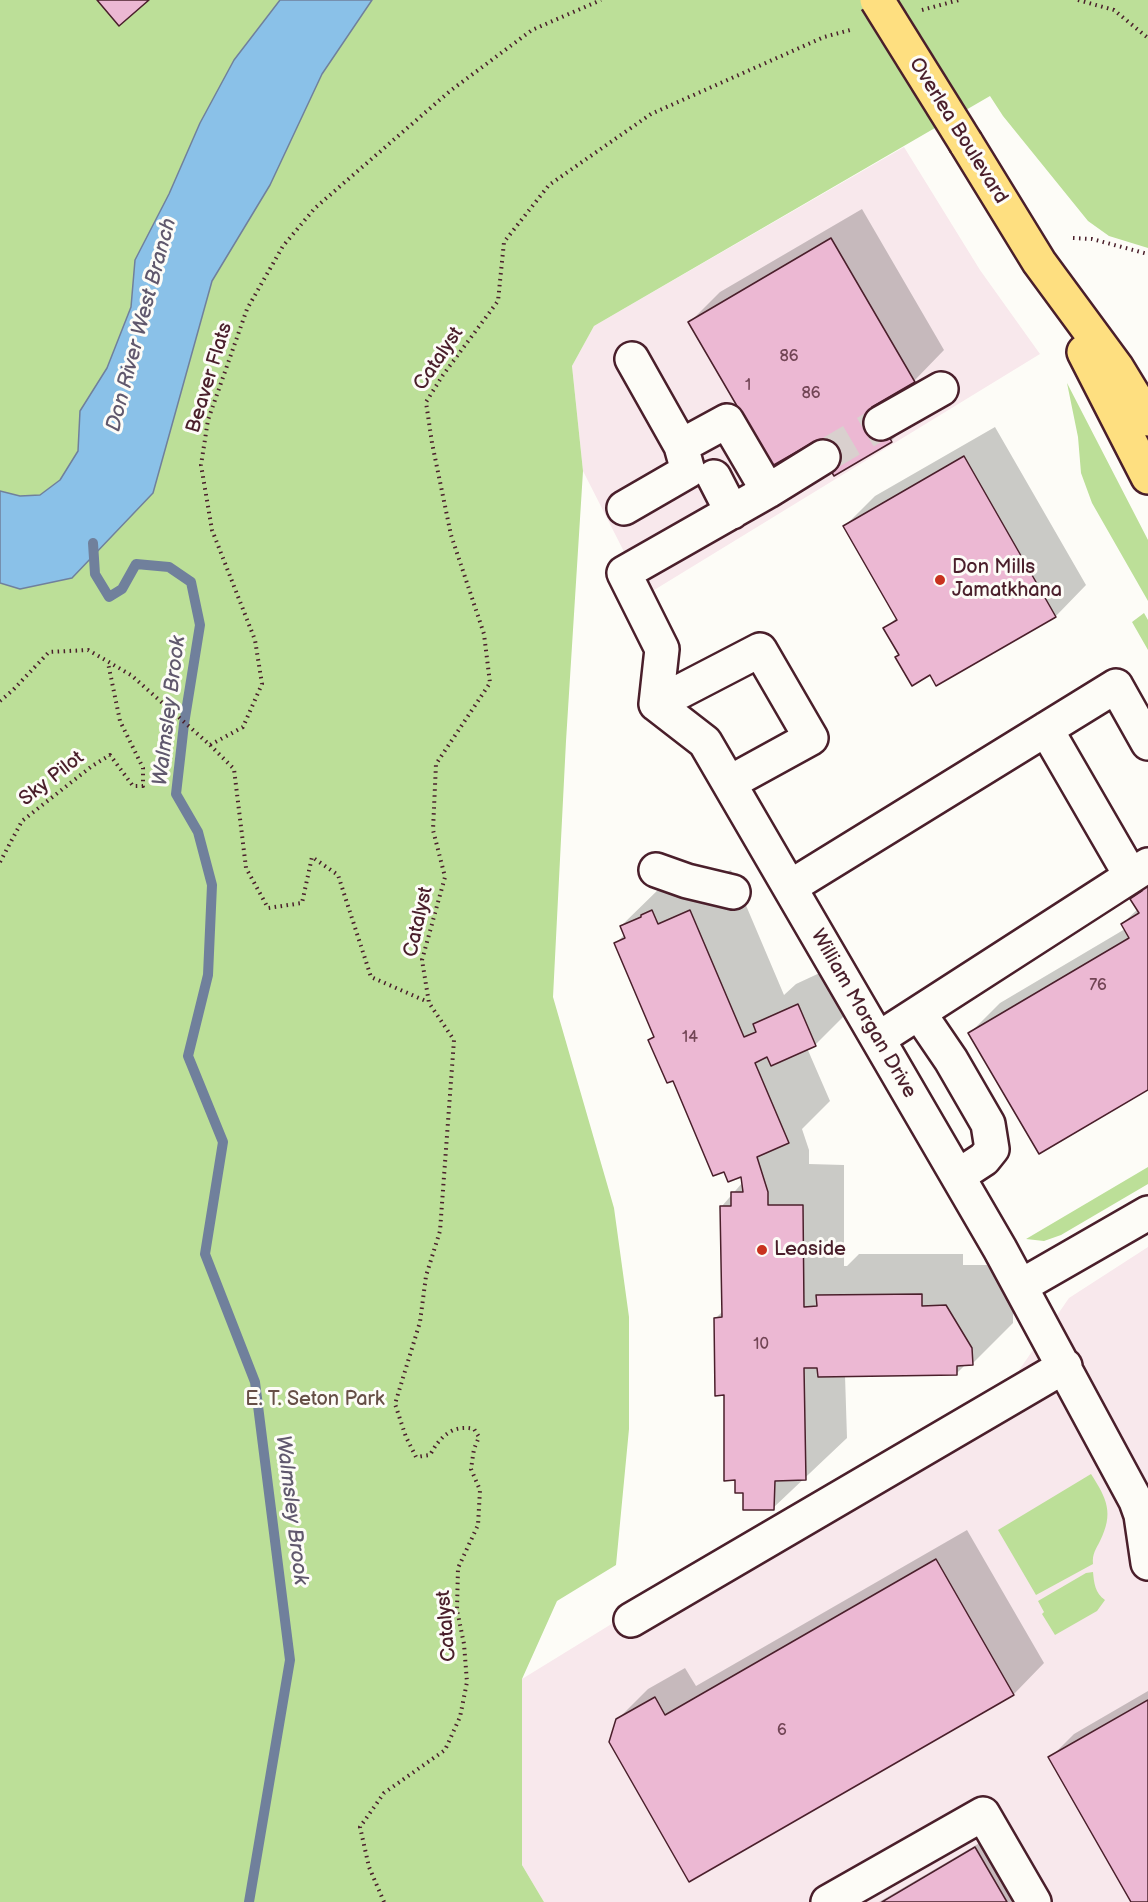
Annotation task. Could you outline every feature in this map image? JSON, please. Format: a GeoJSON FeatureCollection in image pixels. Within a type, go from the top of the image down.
{"type":"FeatureCollection","features":[{"type":"Feature","properties":{"kind":"main road","name":"Overlea Boulevard"},"geometry":{"type":"LineString","coordinates":[[877,0],[1039,262],[1148,477]]}},
{"type":"Feature","properties":{"kind":"main road","name":"Overlea Boulevard"},"geometry":{"type":"LineString","coordinates":[[1039,262],[1117,368],[1148,419]]}},
{"type":"Feature","properties":{"kind":"street"},"geometry":{"type":"LineString","coordinates":[[624,508],[688,471],[681,446],[632,359]]}},
{"type":"Feature","properties":{"kind":"street"},"geometry":{"type":"LineString","coordinates":[[880,423],[941,389]]}},
{"type":"Feature","properties":{"kind":"street"},"geometry":{"type":"LineString","coordinates":[[681,446],[727,421],[768,491]]}},
{"type":"Feature","properties":{"kind":"street"},"geometry":{"type":"LineString","coordinates":[[656,704],[662,649],[624,573],[823,457]]}},
{"type":"Feature","properties":{"kind":"street"},"geometry":{"type":"LineString","coordinates":[[714,477],[732,512]]}},
{"type":"Feature","properties":{"kind":"street"},"geometry":{"type":"LineString","coordinates":[[656,704],[760,650],[811,738],[729,783]]}},
{"type":"Feature","properties":{"kind":"street"},"geometry":{"type":"LineString","coordinates":[[790,887],[1116,686],[1148,743]]}},
{"type":"Feature","properties":{"kind":"street","name":"William Morgan Drive"},"geometry":{"type":"LineString","coordinates":[[656,704],[705,742],[958,1176],[1065,1366],[1136,1501],[1141,1515],[1148,1563]]}},
{"type":"Feature","properties":{"kind":"street"},"geometry":{"type":"LineString","coordinates":[[878,1039],[1139,870],[1046,729]]}},
{"type":"Feature","properties":{"kind":"street"},"geometry":{"type":"LineString","coordinates":[[656,870],[687,881],[733,892]]}},
{"type":"Feature","properties":{"kind":"street"},"geometry":{"type":"LineString","coordinates":[[919,1013],[951,1059],[988,1124],[992,1149],[984,1159],[958,1176]]}},
{"type":"Feature","properties":{"kind":"street"},"geometry":{"type":"LineString","coordinates":[[1021,1286],[1148,1213]]}},
{"type":"Feature","properties":{"kind":"street"},"geometry":{"type":"LineString","coordinates":[[631,1620],[1065,1366]]}},
{"type":"Feature","properties":{"kind":"street"},"geometry":{"type":"LineString","coordinates":[[828,1902],[983,1814],[1034,1902]]}},
{"type":"Feature","properties":{"kind":"path","name":"Beaver Flats"},"geometry":{"type":"LineString","coordinates":[[210,745],[243,727],[261,684],[255,640],[212,530],[201,465],[208,420],[247,309],[283,246],[315,208],[450,91],[532,30],[602,0]]}},
{"type":"Feature","properties":{"kind":"path"},"geometry":{"type":"LineString","coordinates":[[914,12],[959,0]]}},
{"type":"Feature","properties":{"kind":"path"},"geometry":{"type":"LineString","coordinates":[[1078,0],[1114,10],[1148,38]]}},
{"type":"Feature","properties":{"kind":"path","name":"Catalyst"},"geometry":{"type":"LineString","coordinates":[[384,1902],[369,1868],[360,1827],[384,1793],[445,1750],[460,1717],[467,1682],[464,1644],[457,1610],[458,1568],[478,1524],[480,1490],[471,1469],[474,1449],[479,1437],[474,1429],[464,1427],[451,1430],[437,1442],[430,1455],[416,1456],[406,1437],[394,1404],[420,1322],[426,1276],[440,1231],[454,1040],[429,1003],[422,960],[445,877],[433,830],[436,764],[490,683],[484,634],[451,535],[426,402],[443,375],[498,301],[504,242],[549,185],[651,114],[824,37],[858,28]]}},
{"type":"Feature","properties":{"kind":"path"},"geometry":{"type":"LineString","coordinates":[[1073,238],[1092,239],[1148,254]]}},
{"type":"Feature","properties":{"kind":"path"},"geometry":{"type":"LineString","coordinates":[[0,701],[14,690],[49,652],[88,650],[131,675],[234,769],[246,868],[267,908],[302,903],[312,857],[339,875],[371,977],[429,1003]]}},
{"type":"Feature","properties":{"kind":"path","name":"Sky Pilot"},"geometry":{"type":"LineString","coordinates":[[0,862],[22,821],[92,766],[110,755],[133,786],[143,786],[143,768],[120,721],[108,662]]}},
{"type":"Feature","properties":{"kind":"shaded area"},"geometry":{"type":"Polygon","coordinates":[[[904,147],[980,270],[1040,354],[646,595],[583,471],[572,366],[594,326],[904,147]]]}},
{"type":"Feature","properties":{"kind":"shaded area"},"geometry":{"type":"Polygon","coordinates":[[[1148,1247],[1148,1902],[544,1902],[522,1865],[522,1679],[1015,1376],[1069,1298],[1148,1247]]]}},
{"type":"Feature","properties":{"kind":"green space","name":"E. T. Seton Park"},"geometry":{"type":"Polygon","coordinates":[[[0,0],[1148,0],[1148,248],[1109,236],[1088,221],[1003,116],[990,96],[594,326],[572,366],[583,471],[553,997],[614,1208],[629,1317],[629,1429],[616,1565],[557,1601],[522,1679],[522,1865],[544,1902],[0,1902],[0,0]]]}},
{"type":"Feature","properties":{"kind":"green space"},"geometry":{"type":"Polygon","coordinates":[[[1067,383],[1148,540],[1148,601],[1092,503],[1081,473],[1078,437],[1067,383]]]}},
{"type":"Feature","properties":{"kind":"green space"},"geometry":{"type":"Polygon","coordinates":[[[1144,613],[1148,620],[1148,650],[1132,622],[1144,613]]]}},
{"type":"Feature","properties":{"kind":"green space"},"geometry":{"type":"Polygon","coordinates":[[[1148,1167],[1148,1184],[1061,1235],[1044,1241],[1026,1239],[1148,1167]]]}},
{"type":"Feature","properties":{"kind":"green space"},"geometry":{"type":"Polygon","coordinates":[[[1091,1474],[1105,1499],[1108,1514],[1104,1531],[1094,1554],[1093,1564],[1036,1595],[998,1530],[1091,1474]]]}},
{"type":"Feature","properties":{"kind":"green space"},"geometry":{"type":"Polygon","coordinates":[[[1093,1572],[1097,1591],[1105,1600],[1097,1611],[1055,1635],[1042,1614],[1044,1612],[1038,1601],[1086,1573],[1093,1572]]]}},
{"type":"Feature","properties":{"kind":"water","name":"Don River West Branch"},"geometry":{"type":"Polygon","coordinates":[[[280,0],[372,0],[322,74],[270,185],[212,281],[153,493],[72,578],[20,589],[0,583],[0,491],[20,496],[40,495],[60,480],[78,451],[80,411],[107,368],[131,307],[135,260],[169,194],[200,123],[234,60],[280,0]]]}},
{"type":"Feature","properties":{"kind":"building"},"geometry":{"type":"Polygon","coordinates":[[[97,0],[149,0],[119,26],[97,0]]]}},
{"type":"Feature","properties":{"kind":"building"},"geometry":{"type":"Polygon","coordinates":[[[831,238],[915,382],[872,407],[892,442],[834,476],[814,442],[772,466],[688,322],[831,238]]]}},
{"type":"Feature","properties":{"kind":"building"},"geometry":{"type":"Polygon","coordinates":[[[964,456],[1056,617],[936,686],[930,675],[912,686],[895,657],[899,655],[883,628],[897,620],[843,526],[964,456]]]}},
{"type":"Feature","properties":{"kind":"building"},"geometry":{"type":"Polygon","coordinates":[[[1148,873],[1148,1090],[1039,1154],[968,1033],[1129,938],[1121,924],[1139,913],[1130,899],[1142,891],[1148,873]]]}},
{"type":"Feature","properties":{"kind":"building","name":"Leaside"},"geometry":{"type":"Polygon","coordinates":[[[652,910],[658,924],[690,910],[744,1037],[756,1032],[753,1024],[798,1004],[816,1046],[771,1066],[767,1057],[755,1063],[789,1143],[757,1157],[768,1192],[768,1205],[803,1205],[804,1307],[817,1306],[816,1295],[922,1294],[922,1306],[946,1305],[972,1348],[973,1365],[957,1366],[957,1375],[818,1377],[817,1368],[804,1368],[806,1480],[775,1481],[774,1510],[743,1510],[743,1493],[735,1493],[735,1480],[724,1481],[724,1395],[715,1396],[714,1318],[722,1317],[720,1206],[731,1206],[731,1192],[743,1192],[741,1177],[728,1182],[724,1172],[713,1176],[673,1081],[667,1083],[648,1040],[654,1037],[614,943],[625,938],[620,926],[652,910]]]}},
{"type":"Feature","properties":{"kind":"building"},"geometry":{"type":"Polygon","coordinates":[[[936,1559],[1014,1695],[689,1882],[609,1742],[616,1719],[655,1697],[665,1715],[936,1559]]]}},
{"type":"Feature","properties":{"kind":"building"},"geometry":{"type":"Polygon","coordinates":[[[1148,1700],[1148,1902],[1131,1902],[1048,1757],[1148,1700]]]}},
{"type":"Feature","properties":{"kind":"building"},"geometry":{"type":"Polygon","coordinates":[[[975,1847],[1007,1902],[882,1902],[975,1847]]]}},
{"type":"Feature","properties":{"kind":"waterway","name":"Walmsley Brook"},"geometry":{"type":"LineString","coordinates":[[93,543],[95,574],[109,597],[122,589],[136,564],[169,567],[191,582],[200,625],[184,724],[176,794],[198,832],[212,885],[208,975],[188,1056],[223,1142],[205,1254],[255,1382],[290,1660],[249,1902]]}},
{"type":"Feature","properties":{"kind":"tunnel"},"geometry":{"type":"LineString","coordinates":[[823,457],[881,423]]}},
{"type":"Feature","properties":{"kind":"place","name":"Don Mills Jamatkhana"},"geometry":{"type":"Point","coordinates":[940,580]}},
{"type":"Feature","properties":{"kind":"place","name":"Leaside"},"geometry":{"type":"Point","coordinates":[762,1250]}}]}
